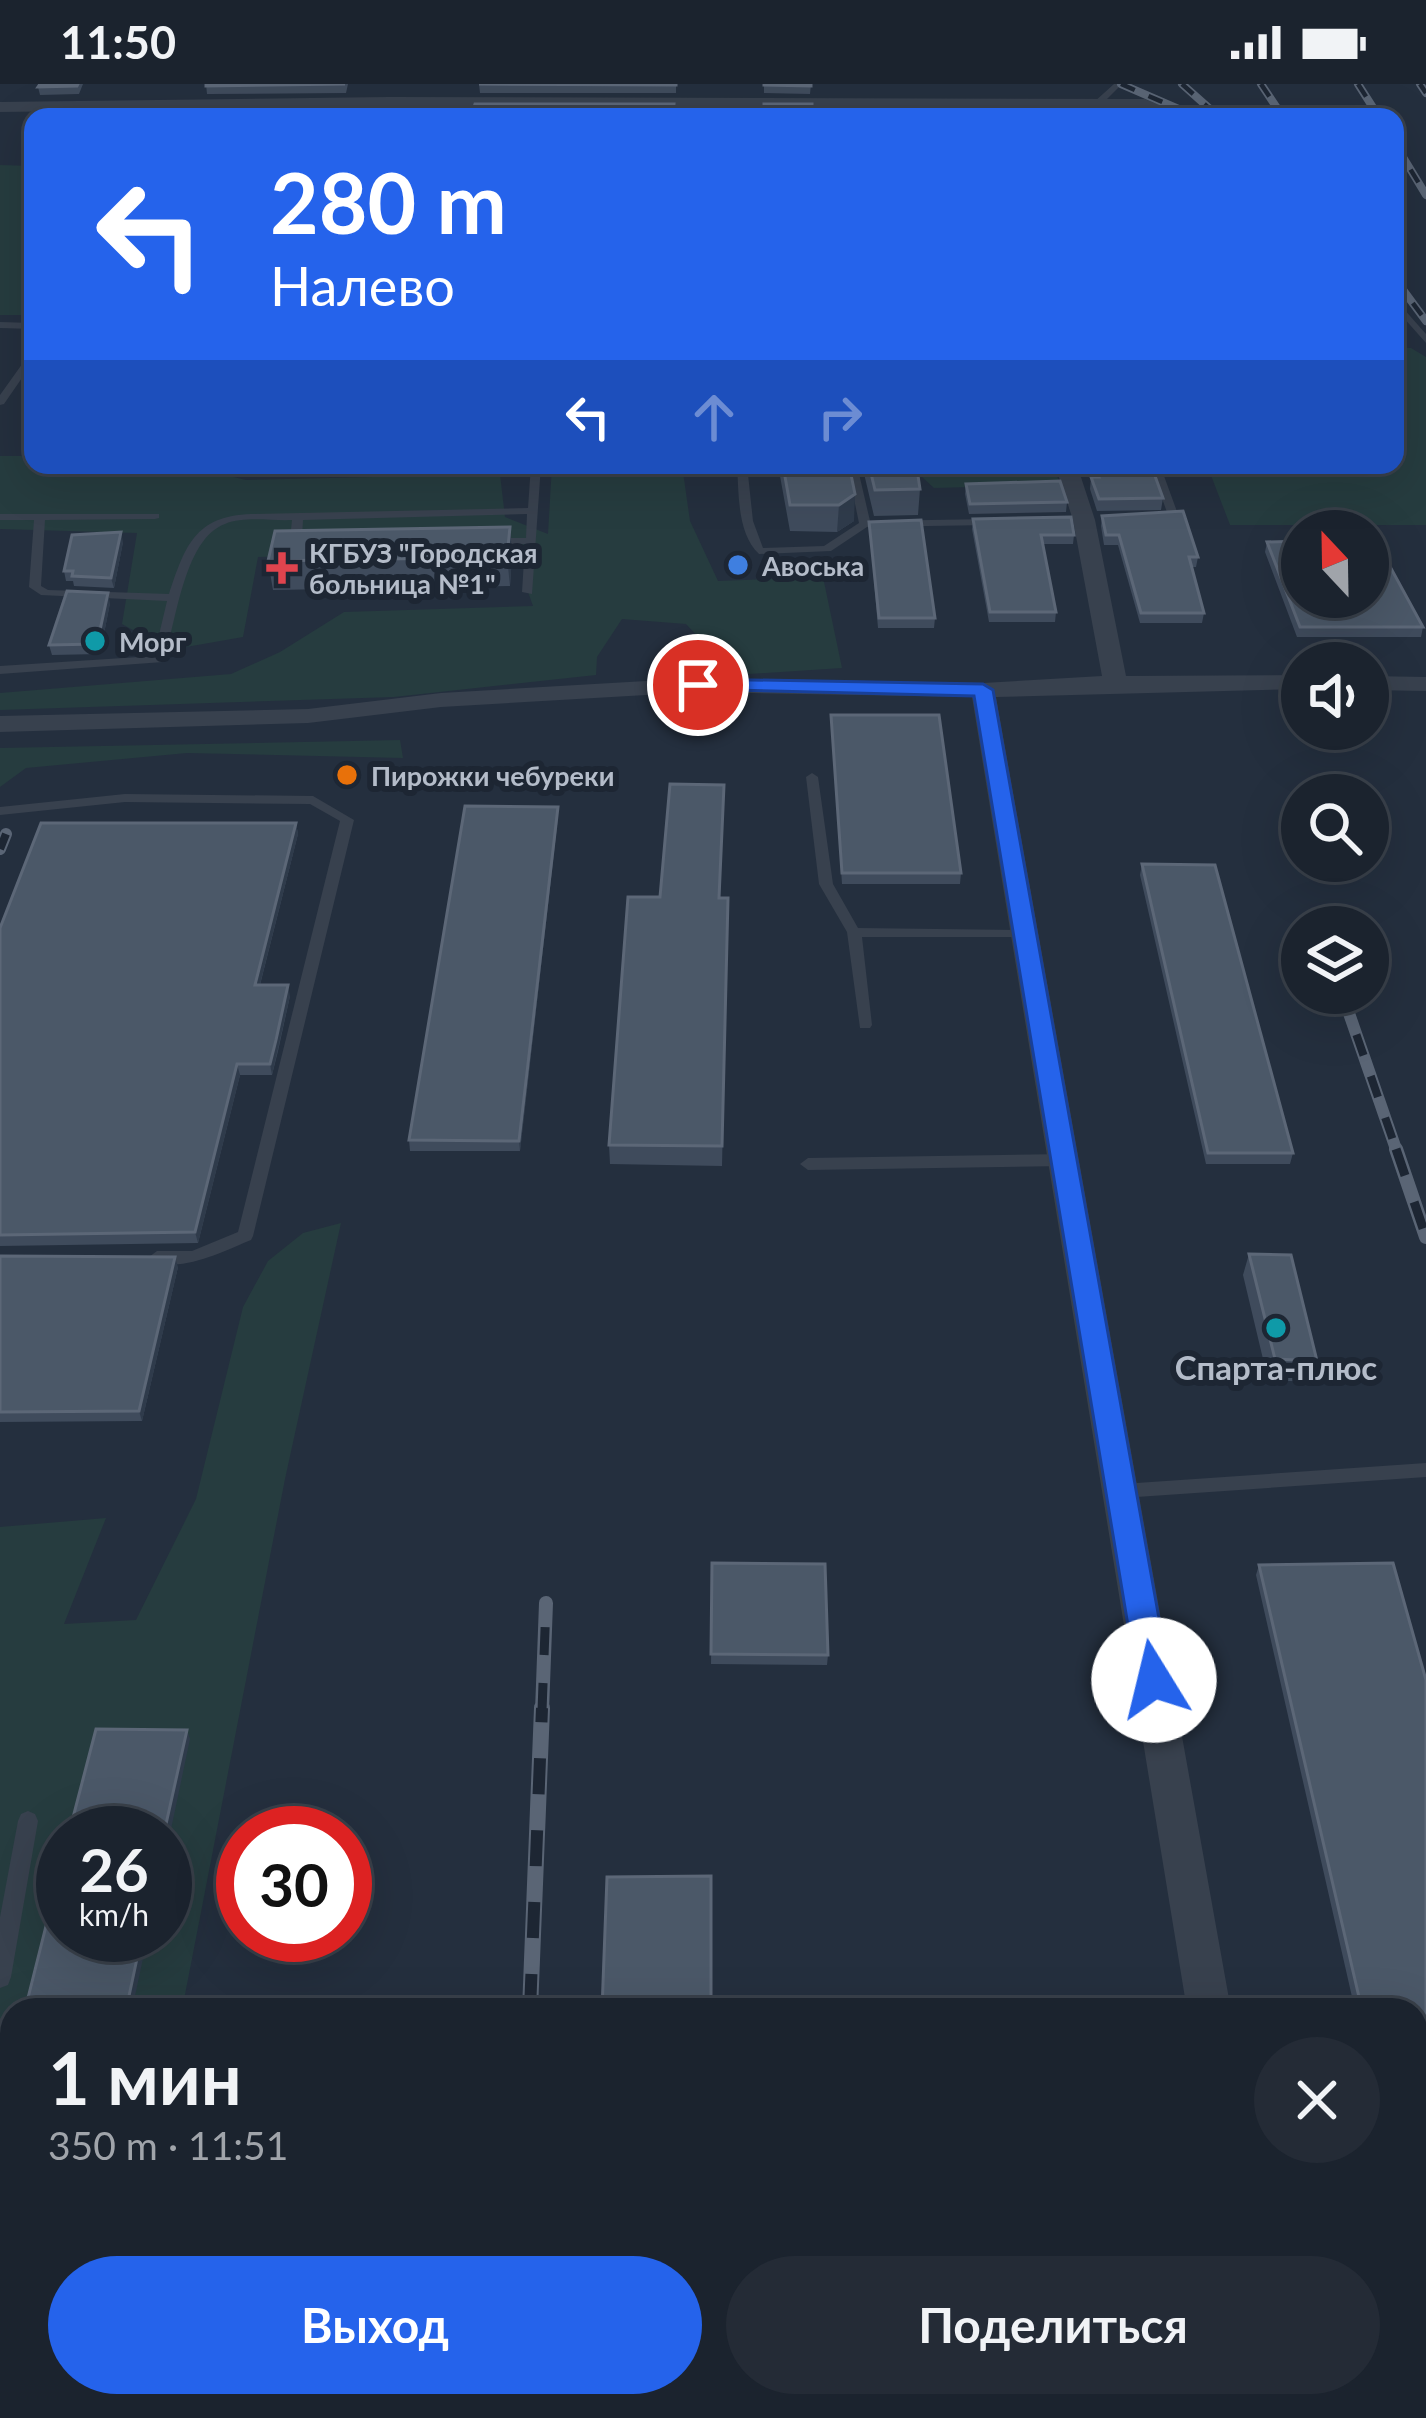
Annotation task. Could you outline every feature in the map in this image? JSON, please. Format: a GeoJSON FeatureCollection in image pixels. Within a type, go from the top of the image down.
{"type":"FeatureCollection","features":[{"type":"Feature","properties":{"kind":"street"},"geometry":{"type":"LineString","coordinates":[[0,107],[394,96],[878,108]]}},
{"type":"Feature","properties":{"kind":"street"},"geometry":{"type":"LineString","coordinates":[[1014,108],[1145,104],[1156,108]]}},
{"type":"Feature","properties":{"kind":"street"},"geometry":{"type":"LineString","coordinates":[[1069,474],[1084,520],[1115,683]]}},
{"type":"Feature","properties":{"kind":"street"},"geometry":{"type":"LineString","coordinates":[[0,724],[308,716],[441,700],[698,685],[983,690],[1281,682]]}},
{"type":"Feature","properties":{"kind":"street"},"geometry":{"type":"LineString","coordinates":[[1389,683],[1426,684]]}},
{"type":"Feature","properties":{"kind":"street"},"geometry":{"type":"LineString","coordinates":[[983,690],[1207,1998]]}},
{"type":"Feature","properties":{"kind":"lane"},"geometry":{"type":"LineString","coordinates":[[1096,105],[1118,84]]}},
{"type":"Feature","properties":{"kind":"lane"},"geometry":{"type":"LineString","coordinates":[[1404,313],[1426,340]]}},
{"type":"Feature","properties":{"kind":"lane"},"geometry":{"type":"LineString","coordinates":[[0,402],[24,368]]}},
{"type":"Feature","properties":{"kind":"lane"},"geometry":{"type":"LineString","coordinates":[[528,592],[536,474]]}},
{"type":"Feature","properties":{"kind":"lane"},"geometry":{"type":"LineString","coordinates":[[743,474],[747,521],[759,551],[827,549],[865,524],[997,522]]}},
{"type":"Feature","properties":{"kind":"lane"},"geometry":{"type":"LineString","coordinates":[[854,474],[865,524]]}},
{"type":"Feature","properties":{"kind":"lane"},"geometry":{"type":"LineString","coordinates":[[1145,520],[1174,517],[1158,474]]}},
{"type":"Feature","properties":{"kind":"lane"},"geometry":{"type":"LineString","coordinates":[[0,670],[159,659],[173,598],[203,530],[222,520],[534,511]]}},
{"type":"Feature","properties":{"kind":"lane"},"geometry":{"type":"LineString","coordinates":[[0,517],[155,516]]}},
{"type":"Feature","properties":{"kind":"lane"},"geometry":{"type":"LineString","coordinates":[[40,517],[35,586],[45,593],[173,598]]}},
{"type":"Feature","properties":{"kind":"lane"},"geometry":{"type":"LineString","coordinates":[[298,518],[296,539],[325,543]]}},
{"type":"Feature","properties":{"kind":"lane"},"geometry":{"type":"LineString","coordinates":[[484,541],[531,541]]}},
{"type":"Feature","properties":{"kind":"lane"},"geometry":{"type":"LineString","coordinates":[[812,777],[826,884],[854,932],[866,1024]]}},
{"type":"Feature","properties":{"kind":"lane"},"geometry":{"type":"LineString","coordinates":[[0,811],[125,798],[313,800],[347,820],[245,1237],[193,1257],[128,1257]]}},
{"type":"Feature","properties":{"kind":"lane"},"geometry":{"type":"LineString","coordinates":[[854,932],[1025,934]]}},
{"type":"Feature","properties":{"kind":"lane"},"geometry":{"type":"LineString","coordinates":[[808,1163],[1066,1160]]}},
{"type":"Feature","properties":{"kind":"lane"},"geometry":{"type":"LineString","coordinates":[[1122,1491],[1426,1470]]}},
{"type":"Feature","properties":{"kind":"lane"},"geometry":{"type":"LineString","coordinates":[[0,1977],[28,1821]]}},
{"type":"Feature","properties":{"kind":"green space"},"geometry":{"type":"Polygon","coordinates":[[[0,165],[24,166],[24,315],[0,315],[0,165]]]}},
{"type":"Feature","properties":{"kind":"green space"},"geometry":{"type":"Polygon","coordinates":[[[1404,348],[1426,357],[1426,525],[1389,525],[1389,510],[1281,510],[1281,525],[1230,525],[1210,474],[1404,474],[1404,348]]]}},
{"type":"Feature","properties":{"kind":"green space"},"geometry":{"type":"Polygon","coordinates":[[[0,456],[24,456],[24,474],[222,474],[246,480],[500,474],[505,517],[548,534],[551,474],[683,474],[690,521],[718,581],[823,577],[842,668],[734,675],[686,624],[622,619],[597,657],[596,675],[394,697],[0,710],[0,693],[231,674],[280,652],[344,612],[533,606],[527,550],[258,557],[243,637],[169,650],[122,624],[137,533],[0,529],[0,456]]]}},
{"type":"Feature","properties":{"kind":"green space"},"geometry":{"type":"Polygon","coordinates":[[[919,474],[1056,474],[1061,485],[934,488],[919,474]]]}},
{"type":"Feature","properties":{"kind":"green space"},"geometry":{"type":"Polygon","coordinates":[[[400,740],[403,758],[187,753],[26,768],[0,787],[0,748],[400,740]]]}},
{"type":"Feature","properties":{"kind":"green space"},"geometry":{"type":"Polygon","coordinates":[[[341,1223],[222,1806],[216,1806],[216,1835],[192,1958],[192,1806],[36,1806],[36,1962],[191,1962],[184,1998],[0,1998],[0,1527],[106,1518],[64,1624],[136,1620],[196,1499],[243,1307],[268,1261],[303,1233],[341,1223]]]}},
{"type":"Feature","properties":{"kind":"building"},"geometry":{"type":"Polygon","coordinates":[[[40,84],[78,84],[38,87],[40,84]]]}},
{"type":"Feature","properties":{"kind":"building"},"geometry":{"type":"Polygon","coordinates":[[[206,84],[345,84],[206,86],[206,84]]]}},
{"type":"Feature","properties":{"kind":"building"},"geometry":{"type":"Polygon","coordinates":[[[479,84],[676,84],[676,85],[479,84]]]}},
{"type":"Feature","properties":{"kind":"building"},"geometry":{"type":"Polygon","coordinates":[[[475,104],[674,104],[674,108],[474,108],[475,104]]]}},
{"type":"Feature","properties":{"kind":"building"},"geometry":{"type":"Polygon","coordinates":[[[764,104],[812,104],[812,108],[764,108],[764,104]]]}},
{"type":"Feature","properties":{"kind":"building"},"geometry":{"type":"Polygon","coordinates":[[[785,474],[851,474],[855,494],[839,505],[790,505],[785,474]]]}},
{"type":"Feature","properties":{"kind":"building"},"geometry":{"type":"Polygon","coordinates":[[[871,474],[918,474],[920,489],[875,490],[871,474]]]}},
{"type":"Feature","properties":{"kind":"building"},"geometry":{"type":"Polygon","coordinates":[[[1154,474],[1163,498],[1099,499],[1091,477],[1154,474]]]}},
{"type":"Feature","properties":{"kind":"building"},"geometry":{"type":"Polygon","coordinates":[[[1060,481],[1067,502],[970,504],[966,484],[1060,481]]]}},
{"type":"Feature","properties":{"kind":"building"},"geometry":{"type":"Polygon","coordinates":[[[1183,511],[1198,557],[1189,557],[1204,613],[1141,613],[1119,535],[1106,535],[1102,516],[1183,511]]]}},
{"type":"Feature","properties":{"kind":"building"},"geometry":{"type":"Polygon","coordinates":[[[1071,517],[1074,535],[1041,535],[1056,612],[990,612],[973,519],[1071,517]]]}},
{"type":"Feature","properties":{"kind":"building"},"geometry":{"type":"Polygon","coordinates":[[[921,520],[935,618],[879,618],[869,522],[921,520]]]}},
{"type":"Feature","properties":{"kind":"building"},"geometry":{"type":"Polygon","coordinates":[[[510,527],[507,557],[268,561],[275,531],[510,527]]]}},
{"type":"Feature","properties":{"kind":"building"},"geometry":{"type":"Polygon","coordinates":[[[121,532],[111,578],[72,576],[73,571],[64,571],[72,535],[121,532]]]}},
{"type":"Feature","properties":{"kind":"building"},"geometry":{"type":"Polygon","coordinates":[[[1267,542],[1281,542],[1281,578],[1267,542]]]}},
{"type":"Feature","properties":{"kind":"building"},"geometry":{"type":"Polygon","coordinates":[[[1389,565],[1423,627],[1300,627],[1297,618],[1389,618],[1389,565]]]}},
{"type":"Feature","properties":{"kind":"building"},"geometry":{"type":"Polygon","coordinates":[[[67,591],[108,593],[97,644],[49,645],[67,591]]]}},
{"type":"Feature","properties":{"kind":"building"},"geometry":{"type":"Polygon","coordinates":[[[831,715],[939,715],[961,873],[842,873],[831,715]]]}},
{"type":"Feature","properties":{"kind":"building"},"geometry":{"type":"Polygon","coordinates":[[[670,784],[724,785],[719,898],[728,898],[722,1146],[609,1145],[628,897],[660,897],[670,784]]]}},
{"type":"Feature","properties":{"kind":"building"},"geometry":{"type":"Polygon","coordinates":[[[465,806],[558,807],[519,1141],[409,1140],[465,806]]]}},
{"type":"Feature","properties":{"kind":"building"},"geometry":{"type":"Polygon","coordinates":[[[41,823],[296,823],[255,985],[288,985],[276,1040],[270,1064],[237,1064],[195,1232],[0,1235],[0,928],[41,823]]]}},
{"type":"Feature","properties":{"kind":"building"},"geometry":{"type":"Polygon","coordinates":[[[1142,864],[1215,865],[1293,1153],[1208,1153],[1142,864]]]}},
{"type":"Feature","properties":{"kind":"building"},"geometry":{"type":"Polygon","coordinates":[[[1249,1254],[1291,1255],[1317,1361],[1275,1359],[1249,1254]]]}},
{"type":"Feature","properties":{"kind":"building"},"geometry":{"type":"Polygon","coordinates":[[[0,1256],[175,1257],[139,1411],[0,1412],[0,1256]]]}},
{"type":"Feature","properties":{"kind":"building"},"geometry":{"type":"Polygon","coordinates":[[[712,1563],[825,1564],[828,1655],[711,1654],[712,1563]]]}},
{"type":"Feature","properties":{"kind":"building"},"geometry":{"type":"Polygon","coordinates":[[[1393,1563],[1426,1680],[1426,1998],[1359,1998],[1259,1565],[1393,1563]]]}},
{"type":"Feature","properties":{"kind":"building"},"geometry":{"type":"Polygon","coordinates":[[[96,1729],[187,1730],[170,1806],[76,1806],[96,1729]]]}},
{"type":"Feature","properties":{"kind":"building"},"geometry":{"type":"Polygon","coordinates":[[[711,1876],[711,1998],[602,1998],[607,1877],[711,1876]]]}},
{"type":"Feature","properties":{"kind":"building"},"geometry":{"type":"Polygon","coordinates":[[[37,1962],[136,1962],[129,1998],[28,1998],[37,1962]]]}},
{"type":"Feature","properties":{"kind":"railway"},"geometry":{"type":"LineString","coordinates":[[1121,84],[1176,108]]}},
{"type":"Feature","properties":{"kind":"railway"},"geometry":{"type":"LineString","coordinates":[[1182,84],[1209,108]]}},
{"type":"Feature","properties":{"kind":"railway"},"geometry":{"type":"LineString","coordinates":[[1261,84],[1277,108]]}},
{"type":"Feature","properties":{"kind":"railway"},"geometry":{"type":"LineString","coordinates":[[1358,84],[1373,108]]}},
{"type":"Feature","properties":{"kind":"railway"},"geometry":{"type":"LineString","coordinates":[[1420,84],[1426,93]]}},
{"type":"Feature","properties":{"kind":"railway"},"geometry":{"type":"LineString","coordinates":[[1404,159],[1426,195]]}},
{"type":"Feature","properties":{"kind":"railway"},"geometry":{"type":"LineString","coordinates":[[1404,291],[1426,321]]}},
{"type":"Feature","properties":{"kind":"railway"},"geometry":{"type":"LineString","coordinates":[[0,849],[6,834]]}},
{"type":"Feature","properties":{"kind":"railway"},"geometry":{"type":"LineString","coordinates":[[1349,1014],[1397,1152]]}},
{"type":"Feature","properties":{"kind":"railway"},"geometry":{"type":"LineString","coordinates":[[1396,1149],[1426,1237]]}},
{"type":"Feature","properties":{"kind":"railway"},"geometry":{"type":"LineString","coordinates":[[542,1711],[546,1603]]}},
{"type":"Feature","properties":{"kind":"railway"},"geometry":{"type":"LineString","coordinates":[[530,1998],[542,1708]]}},
{"type":"Feature","properties":{"kind":"place","name":"Авоська"},"geometry":{"type":"Point","coordinates":[738,565]}},
{"type":"Feature","properties":{"kind":"place","name":"КГБУЗ \"Городская больница №1\""},"geometry":{"type":"Point","coordinates":[282,568]}},
{"type":"Feature","properties":{"kind":"place","name":"Морг"},"geometry":{"type":"Point","coordinates":[95,641]}},
{"type":"Feature","properties":{"kind":"place","name":"Пирожки чебуреки"},"geometry":{"type":"Point","coordinates":[347,775]}},
{"type":"Feature","properties":{"kind":"place","name":"Спарта-плюс"},"geometry":{"type":"Point","coordinates":[1276,1328]}},
{"type":"Feature","properties":{"kind":"route"},"geometry":{"type":"LineString","coordinates":[[698,685],[983,690],[1154,1680]]}}]}
